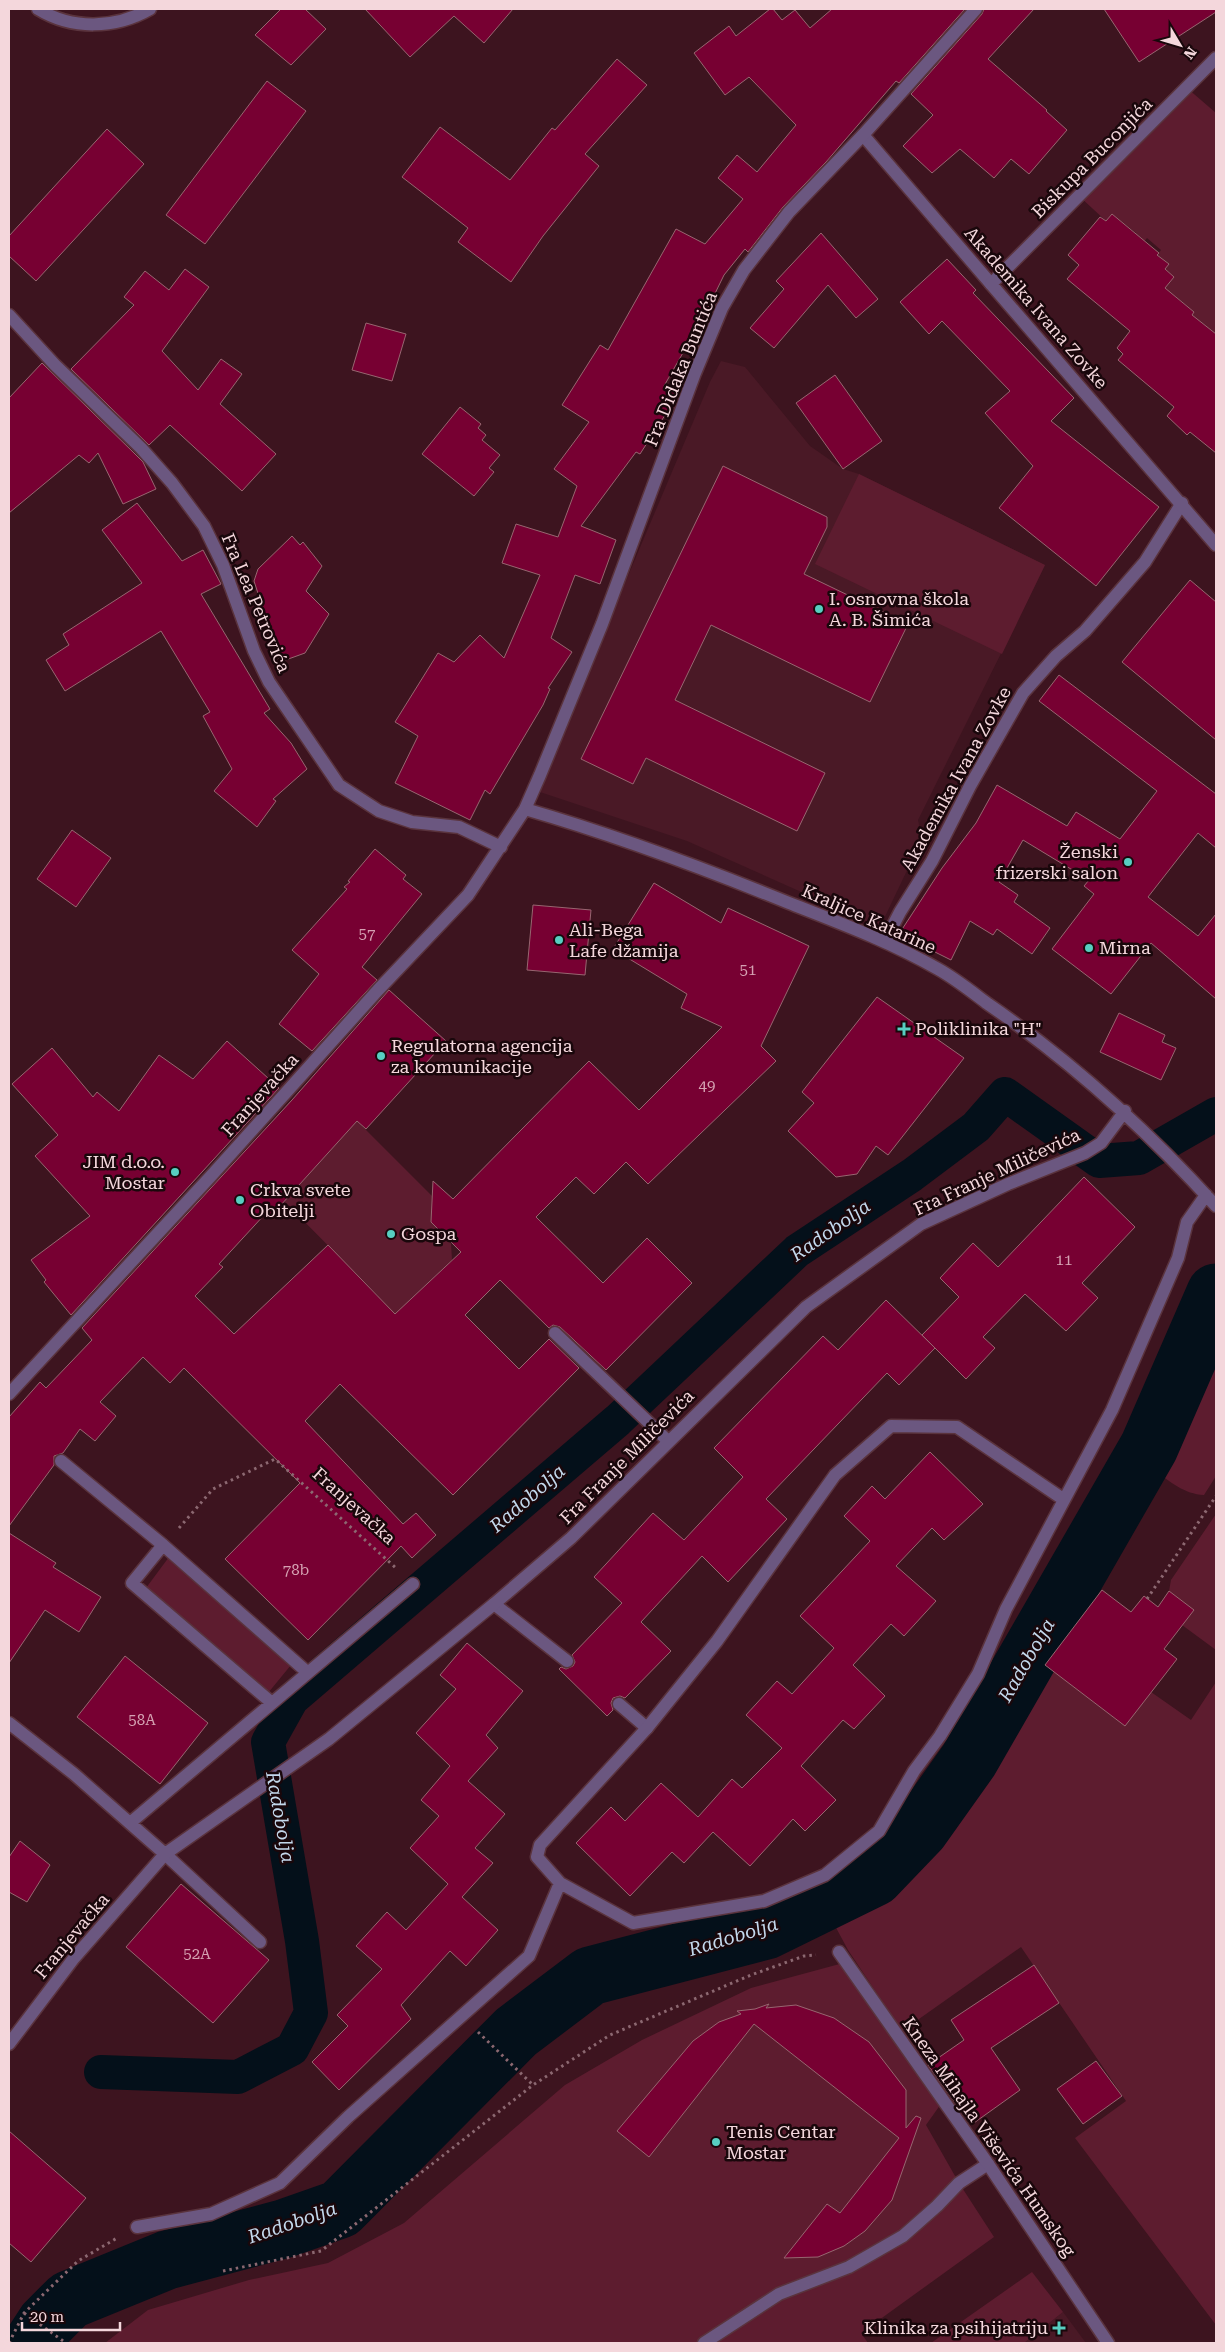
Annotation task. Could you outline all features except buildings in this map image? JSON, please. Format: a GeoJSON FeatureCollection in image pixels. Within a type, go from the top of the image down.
{"type":"FeatureCollection","features":[{"type":"Feature","properties":{"kind":"street"},"geometry":{"type":"LineString","coordinates":[[38,9],[74,24],[97,25],[118,21],[150,9]]}},
{"type":"Feature","properties":{"kind":"street","name":"Fra Didaka Buntića"},"geometry":{"type":"LineString","coordinates":[[525,809],[602,624],[694,373],[722,308],[744,270],[789,212],[863,135],[976,9]]}},
{"type":"Feature","properties":{"kind":"street","name":"Biskupa Buconjića"},"geometry":{"type":"LineString","coordinates":[[991,284],[1216,58]]}},
{"type":"Feature","properties":{"kind":"street","name":"Akademika Ivana Zovke"},"geometry":{"type":"LineString","coordinates":[[863,135],[1182,503],[1216,545]]}},
{"type":"Feature","properties":{"kind":"street","name":"Fra Lea Petrovića"},"geometry":{"type":"LineString","coordinates":[[9,315],[55,366],[141,448],[172,483],[204,526],[224,565],[254,651],[269,682],[339,785],[378,811],[412,822],[459,828],[501,847]]}},
{"type":"Feature","properties":{"kind":"street","name":"Akademika Ivana Zovke"},"geometry":{"type":"LineString","coordinates":[[885,941],[900,912],[932,861],[970,786],[1023,693],[1056,656],[1085,631],[1145,562],[1182,503]]}},
{"type":"Feature","properties":{"kind":"street","name":"Franjevačka"},"geometry":{"type":"LineString","coordinates":[[9,1394],[211,1176],[378,990],[468,895],[525,809]]}},
{"type":"Feature","properties":{"kind":"street","name":"Kraljice Katarine"},"geometry":{"type":"LineString","coordinates":[[525,809],[638,846],[742,884],[885,941],[939,969],[1035,1036],[1129,1115],[1175,1160],[1216,1206]]}},
{"type":"Feature","properties":{"kind":"street","name":"Fra Franje Miličevića"},"geometry":{"type":"LineString","coordinates":[[165,1854],[328,1739],[494,1604],[571,1538],[806,1307],[921,1224],[1008,1184],[1085,1153],[1100,1143],[1129,1115]]}},
{"type":"Feature","properties":{"kind":"street"},"geometry":{"type":"LineString","coordinates":[[1063,1499],[957,1427],[891,1426],[835,1475],[717,1641],[647,1728],[540,1845],[537,1857],[560,1883],[633,1923],[764,1900],[825,1875],[878,1831],[914,1771],[940,1736],[978,1674],[1006,1609],[1112,1410],[1178,1258],[1187,1222],[1206,1195]]}},
{"type":"Feature","properties":{"kind":"street"},"geometry":{"type":"LineString","coordinates":[[555,1333],[668,1441]]}},
{"type":"Feature","properties":{"kind":"street"},"geometry":{"type":"LineString","coordinates":[[61,1461],[163,1545],[307,1672]]}},
{"type":"Feature","properties":{"kind":"street"},"geometry":{"type":"LineString","coordinates":[[163,1545],[132,1583],[272,1703]]}},
{"type":"Feature","properties":{"kind":"street"},"geometry":{"type":"LineString","coordinates":[[130,1823],[413,1584]]}},
{"type":"Feature","properties":{"kind":"street"},"geometry":{"type":"LineString","coordinates":[[494,1604],[567,1661]]}},
{"type":"Feature","properties":{"kind":"street"},"geometry":{"type":"LineString","coordinates":[[619,1704],[647,1728]]}},
{"type":"Feature","properties":{"kind":"street"},"geometry":{"type":"LineString","coordinates":[[9,1723],[74,1774],[165,1854],[260,1942]]}},
{"type":"Feature","properties":{"kind":"street","name":"Franjevačka"},"geometry":{"type":"LineString","coordinates":[[9,2044],[74,1958],[165,1854]]}},
{"type":"Feature","properties":{"kind":"street"},"geometry":{"type":"LineString","coordinates":[[137,2227],[211,2214],[280,2183],[348,2117],[528,1956],[560,1883]]}},
{"type":"Feature","properties":{"kind":"street","name":"Kneza Mihajla Viševića Humskog"},"geometry":{"type":"LineString","coordinates":[[839,1952],[988,2164],[1108,2343]]}},
{"type":"Feature","properties":{"kind":"street"},"geometry":{"type":"LineString","coordinates":[[704,2343],[779,2294],[849,2267],[903,2236],[937,2206],[959,2183],[988,2164]]}},
{"type":"Feature","properties":{"kind":"path","name":"Franjevačka"},"geometry":{"type":"LineString","coordinates":[[163,1545],[213,1489],[275,1459],[413,1584]]}},
{"type":"Feature","properties":{"kind":"path"},"geometry":{"type":"LineString","coordinates":[[1148,1599],[1216,1496]]}},
{"type":"Feature","properties":{"kind":"path"},"geometry":{"type":"LineString","coordinates":[[223,2271],[321,2251],[533,2085],[610,2034],[751,1975],[804,1956],[839,1952]]}},
{"type":"Feature","properties":{"kind":"path"},"geometry":{"type":"LineString","coordinates":[[472,2026],[533,2085]]}},
{"type":"Feature","properties":{"kind":"path"},"geometry":{"type":"LineString","coordinates":[[9,2343],[24,2313],[78,2261],[137,2227]]}},
{"type":"Feature","properties":{"kind":"path"},"geometry":{"type":"LineString","coordinates":[[24,2313],[66,2343]]}},
{"type":"Feature","properties":{"kind":"shaded area"},"geometry":{"type":"Polygon","coordinates":[[[1187,88],[1216,113],[1216,334],[1198,320],[1186,322],[1194,312],[1175,296],[1160,295],[1174,277],[1165,269],[1169,264],[1157,255],[1161,250],[1147,238],[1139,248],[1130,241],[1136,233],[1112,214],[1106,221],[1079,196],[1187,88]]]}},
{"type":"Feature","properties":{"kind":"shaded area","name":"I. osnovna škola A. B. Šimića"},"geometry":{"type":"Polygon","coordinates":[[[721,361],[745,367],[810,446],[843,469],[859,474],[1045,565],[918,820],[922,839],[880,927],[687,841],[537,791],[710,382],[721,361]]]}},
{"type":"Feature","properties":{"kind":"shaded area"},"geometry":{"type":"Polygon","coordinates":[[[859,474],[1045,565],[1002,654],[815,564],[859,474]]]}},
{"type":"Feature","properties":{"kind":"shaded area"},"geometry":{"type":"Polygon","coordinates":[[[357,1121],[432,1196],[431,1222],[451,1243],[452,1260],[352,1356],[378,1296],[280,1197],[306,1177],[357,1121]]]}},
{"type":"Feature","properties":{"kind":"shaded area"},"geometry":{"type":"Polygon","coordinates":[[[1216,1343],[1216,1476],[1204,1495],[1184,1490],[1155,1471],[1170,1447],[1216,1343]]]}},
{"type":"Feature","properties":{"kind":"shaded area"},"geometry":{"type":"Polygon","coordinates":[[[1216,1514],[1216,1650],[1182,1625],[1169,1591],[1171,1580],[1216,1514]]]}},
{"type":"Feature","properties":{"kind":"shaded area"},"geometry":{"type":"Polygon","coordinates":[[[169,1557],[291,1665],[268,1693],[146,1588],[169,1557]]]}},
{"type":"Feature","properties":{"kind":"shaded area"},"geometry":{"type":"Polygon","coordinates":[[[1045,1665],[1125,1726],[1151,1692],[1191,1720],[1216,1682],[1216,2325],[1075,2138],[1126,2101],[1021,1947],[902,2031],[848,1950],[833,1922],[883,1887],[965,1795],[1017,1725],[1045,1665]]]}},
{"type":"Feature","properties":{"kind":"shaded area","name":"Tenis Centar Mostar"},"geometry":{"type":"Polygon","coordinates":[[[847,1962],[943,2101],[926,2125],[959,2183],[994,2237],[861,2333],[868,2343],[105,2343],[148,2310],[249,2280],[328,2263],[404,2223],[565,2085],[642,2040],[751,1988],[847,1962]]]}},
{"type":"Feature","properties":{"kind":"shaded area"},"geometry":{"type":"Polygon","coordinates":[[[1032,2272],[1063,2312],[1024,2343],[931,2343],[1032,2272]]]}},
{"type":"Feature","properties":{"kind":"shaded area","name":"Klinika za psihijatriju"},"geometry":{"type":"Polygon","coordinates":[[[1063,2312],[1086,2343],[1024,2343],[1063,2312]]]}},
{"type":"Feature","properties":{"kind":"waterway","name":"Radobolja"},"geometry":{"type":"LineString","coordinates":[[101,2072],[238,2077],[292,2049],[311,2013],[302,1941],[268,1742],[292,1699],[618,1420],[797,1251],[912,1175],[976,1127],[1005,1094],[1099,1161],[1139,1158],[1216,1114]]}},
{"type":"Feature","properties":{"kind":"waterway","name":"Radobolja"},"geometry":{"type":"LineString","coordinates":[[33,2343],[46,2323],[69,2300],[167,2260],[283,2229],[340,2209],[516,2032],[590,1976],[766,1930],[874,1877],[920,1829],[969,1760],[1149,1447],[1216,1293]]}},
{"type":"Feature","properties":{"kind":"place","name":"I. osnovna škola A. B. Šimića"},"geometry":{"type":"Point","coordinates":[819,609]}},
{"type":"Feature","properties":{"kind":"place","name":"Ženski frizerski salon"},"geometry":{"type":"Point","coordinates":[1128,862]}},
{"type":"Feature","properties":{"kind":"place","name":"Ali-Bega Lafe džamija"},"geometry":{"type":"Point","coordinates":[559,940]}},
{"type":"Feature","properties":{"kind":"place","name":"Mirna"},"geometry":{"type":"Point","coordinates":[1089,948]}},
{"type":"Feature","properties":{"kind":"place","name":"Poliklinika \"H\""},"geometry":{"type":"Point","coordinates":[904,1029]}},
{"type":"Feature","properties":{"kind":"place","name":"Regulatorna agencija za komunikacije"},"geometry":{"type":"Point","coordinates":[381,1056]}},
{"type":"Feature","properties":{"kind":"place","name":"JIM d.o.o. Mostar"},"geometry":{"type":"Point","coordinates":[175,1172]}},
{"type":"Feature","properties":{"kind":"place","name":"Crkva svete Obitelji"},"geometry":{"type":"Point","coordinates":[240,1200]}},
{"type":"Feature","properties":{"kind":"place","name":"Gospa"},"geometry":{"type":"Point","coordinates":[391,1234]}},
{"type":"Feature","properties":{"kind":"place","name":"Tenis Centar Mostar"},"geometry":{"type":"Point","coordinates":[716,2142]}},
{"type":"Feature","properties":{"kind":"place","name":"Klinika za psihijatriju"},"geometry":{"type":"Point","coordinates":[1059,2328]}}]}
